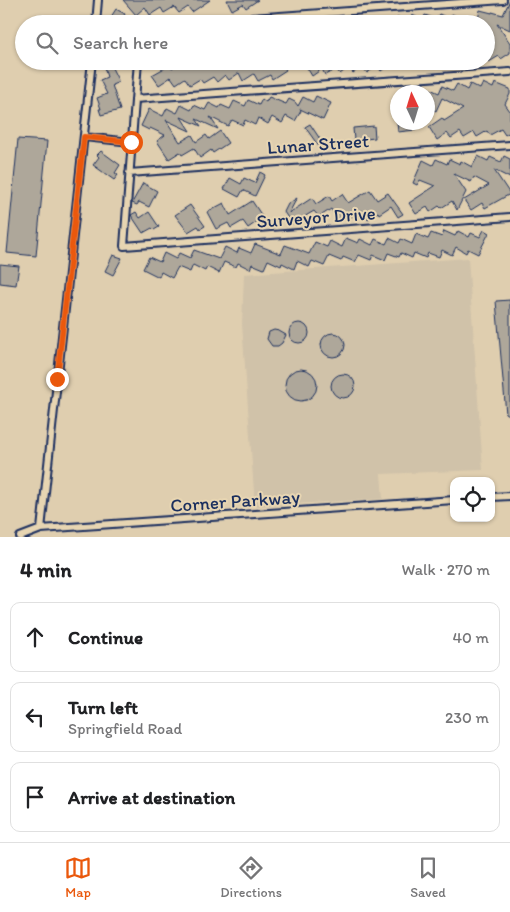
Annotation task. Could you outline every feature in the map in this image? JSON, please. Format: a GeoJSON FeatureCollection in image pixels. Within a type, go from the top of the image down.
{"type":"FeatureCollection","features":[{"type":"Feature","properties":{"kind":"street"},"geometry":{"type":"LineString","coordinates":[[97,15],[98,0]]}},
{"type":"Feature","properties":{"kind":"street"},"geometry":{"type":"LineString","coordinates":[[295,15],[503,0]]}},
{"type":"Feature","properties":{"kind":"street"},"geometry":{"type":"LineString","coordinates":[[41,530],[91,70]]}},
{"type":"Feature","properties":{"kind":"street"},"geometry":{"type":"LineString","coordinates":[[129,173],[137,70]]}},
{"type":"Feature","properties":{"kind":"street"},"geometry":{"type":"LineString","coordinates":[[135,99],[510,72]]}},
{"type":"Feature","properties":{"kind":"street"},"geometry":{"type":"LineString","coordinates":[[84,137],[131,142]]}},
{"type":"Feature","properties":{"kind":"street","name":"Lunar Street"},"geometry":{"type":"LineString","coordinates":[[129,173],[510,145]]}},
{"type":"Feature","properties":{"kind":"street","name":"Surveyor Drive"},"geometry":{"type":"LineString","coordinates":[[129,173],[124,246],[510,217]]}},
{"type":"Feature","properties":{"kind":"street"},"geometry":{"type":"LineString","coordinates":[[495,497],[510,496]]}},
{"type":"Feature","properties":{"kind":"street","name":"Corner Parkway"},"geometry":{"type":"LineString","coordinates":[[20,537],[41,530],[450,500]]}},
{"type":"Feature","properties":{"kind":"shaded area"},"geometry":{"type":"Polygon","coordinates":[[[468,258],[483,470],[381,474],[383,499],[255,506],[242,324],[244,274],[468,258]]]}},
{"type":"Feature","properties":{"kind":"building"},"geometry":{"type":"Polygon","coordinates":[[[123,0],[210,0],[192,12],[188,7],[179,13],[174,7],[164,13],[161,8],[150,15],[145,7],[136,15],[123,0]]]}},
{"type":"Feature","properties":{"kind":"building"},"geometry":{"type":"Polygon","coordinates":[[[227,0],[258,0],[246,8],[243,4],[232,10],[227,0]]]}},
{"type":"Feature","properties":{"kind":"building"},"geometry":{"type":"Polygon","coordinates":[[[510,0],[510,30],[497,24],[510,43],[510,53],[501,59],[499,56],[495,58],[495,15],[479,15],[480,10],[503,15],[510,0]]]}},
{"type":"Feature","properties":{"kind":"building"},"geometry":{"type":"Polygon","coordinates":[[[116,9],[125,14],[124,15],[112,15],[116,9]]]}},
{"type":"Feature","properties":{"kind":"building"},"geometry":{"type":"Polygon","coordinates":[[[105,70],[113,70],[119,82],[112,85],[120,110],[101,115],[97,98],[107,94],[100,80],[107,77],[105,70]]]}},
{"type":"Feature","properties":{"kind":"building"},"geometry":{"type":"Polygon","coordinates":[[[161,70],[286,70],[272,79],[270,75],[258,81],[254,74],[243,81],[239,73],[229,80],[225,75],[217,82],[213,77],[203,83],[200,79],[190,85],[185,78],[176,84],[171,77],[159,85],[152,75],[161,70]]]}},
{"type":"Feature","properties":{"kind":"building"},"geometry":{"type":"Polygon","coordinates":[[[308,70],[321,70],[312,76],[308,70]]]}},
{"type":"Feature","properties":{"kind":"building"},"geometry":{"type":"Polygon","coordinates":[[[322,70],[334,70],[325,75],[322,70]]]}},
{"type":"Feature","properties":{"kind":"building"},"geometry":{"type":"Polygon","coordinates":[[[337,70],[345,70],[340,74],[337,70]]]}},
{"type":"Feature","properties":{"kind":"building"},"geometry":{"type":"Polygon","coordinates":[[[483,83],[493,88],[495,83],[510,89],[510,94],[505,104],[510,111],[510,132],[505,135],[501,129],[490,135],[487,131],[477,137],[474,132],[464,138],[460,132],[451,138],[447,133],[437,140],[431,130],[435,130],[435,123],[442,118],[444,121],[463,109],[442,98],[435,110],[435,91],[439,93],[442,86],[453,91],[457,84],[467,90],[470,84],[480,89],[483,83]]]}},
{"type":"Feature","properties":{"kind":"building"},"geometry":{"type":"Polygon","coordinates":[[[316,96],[331,103],[323,120],[300,109],[301,111],[295,121],[286,116],[282,123],[272,117],[268,124],[258,118],[255,125],[245,120],[243,125],[232,120],[228,126],[210,117],[218,129],[196,119],[201,126],[181,117],[190,131],[166,120],[180,142],[192,135],[196,142],[206,135],[209,139],[220,131],[228,143],[213,153],[211,150],[200,158],[194,148],[182,155],[180,152],[169,159],[157,141],[165,135],[141,126],[149,109],[163,116],[167,108],[177,113],[181,105],[191,110],[194,105],[205,110],[209,103],[219,108],[221,105],[230,109],[234,101],[245,106],[248,100],[259,105],[262,99],[266,102],[269,97],[286,104],[289,99],[298,106],[303,97],[313,102],[316,96]]]}},
{"type":"Feature","properties":{"kind":"building"},"geometry":{"type":"Polygon","coordinates":[[[310,124],[324,145],[320,148],[305,127],[310,124]]]}},
{"type":"Feature","properties":{"kind":"building"},"geometry":{"type":"Polygon","coordinates":[[[374,126],[375,138],[354,140],[353,128],[374,126]]]}},
{"type":"Feature","properties":{"kind":"building"},"geometry":{"type":"Polygon","coordinates":[[[398,130],[415,130],[398,132],[398,130]]]}},
{"type":"Feature","properties":{"kind":"building"},"geometry":{"type":"Polygon","coordinates":[[[18,139],[47,141],[36,256],[7,253],[18,139]]]}},
{"type":"Feature","properties":{"kind":"building"},"geometry":{"type":"Polygon","coordinates":[[[101,151],[120,165],[115,173],[118,175],[114,180],[93,165],[101,151]]]}},
{"type":"Feature","properties":{"kind":"building"},"geometry":{"type":"Polygon","coordinates":[[[478,156],[488,161],[490,157],[501,162],[504,156],[510,159],[510,178],[494,170],[510,194],[485,208],[482,203],[471,210],[464,200],[489,185],[474,177],[471,182],[454,174],[466,192],[457,210],[452,201],[430,212],[427,207],[416,214],[409,203],[435,186],[420,180],[417,185],[413,183],[423,160],[433,165],[436,159],[447,164],[449,159],[460,164],[461,161],[472,167],[478,156]]]}},
{"type":"Feature","properties":{"kind":"building"},"geometry":{"type":"Polygon","coordinates":[[[260,172],[265,175],[255,196],[243,190],[239,197],[224,189],[230,178],[241,184],[244,178],[255,183],[260,172]]]}},
{"type":"Feature","properties":{"kind":"building"},"geometry":{"type":"Polygon","coordinates":[[[143,183],[157,191],[149,207],[139,202],[137,205],[132,203],[143,183]]]}},
{"type":"Feature","properties":{"kind":"building"},"geometry":{"type":"Polygon","coordinates":[[[370,190],[377,200],[388,193],[403,214],[398,217],[391,206],[368,219],[362,210],[351,217],[348,213],[338,220],[331,209],[319,217],[314,211],[292,224],[284,212],[288,204],[297,198],[289,213],[312,198],[316,204],[329,196],[332,201],[342,194],[348,203],[370,190]]]}},
{"type":"Feature","properties":{"kind":"building"},"geometry":{"type":"Polygon","coordinates":[[[252,201],[266,222],[261,225],[258,221],[248,228],[243,221],[231,228],[228,223],[216,229],[207,212],[224,203],[230,215],[252,201]]]}},
{"type":"Feature","properties":{"kind":"building"},"geometry":{"type":"Polygon","coordinates":[[[190,205],[205,226],[200,229],[198,226],[188,232],[175,215],[190,205]]]}},
{"type":"Feature","properties":{"kind":"building"},"geometry":{"type":"Polygon","coordinates":[[[136,212],[140,218],[149,212],[159,227],[154,230],[152,228],[143,233],[131,215],[136,212]]]}},
{"type":"Feature","properties":{"kind":"building"},"geometry":{"type":"Polygon","coordinates":[[[484,230],[489,233],[478,254],[468,249],[466,253],[456,247],[452,255],[442,250],[439,257],[428,253],[426,258],[414,253],[412,258],[401,253],[399,257],[388,253],[385,260],[373,255],[371,260],[359,255],[355,262],[343,257],[341,261],[329,256],[324,266],[312,261],[309,267],[297,261],[294,269],[282,263],[281,266],[268,260],[264,269],[252,264],[250,269],[238,263],[236,267],[224,262],[219,273],[207,267],[205,271],[193,265],[190,272],[178,267],[172,278],[161,272],[159,277],[143,269],[149,257],[160,262],[164,253],[176,259],[179,253],[190,258],[194,250],[219,259],[225,247],[237,253],[239,248],[251,253],[255,244],[281,254],[285,245],[309,254],[315,242],[327,247],[330,241],[342,247],[346,238],[358,243],[360,239],[372,245],[375,239],[386,244],[389,238],[399,243],[401,239],[412,244],[416,234],[428,239],[431,233],[442,237],[444,231],[455,236],[458,231],[469,237],[471,233],[480,237],[484,230]]]}},
{"type":"Feature","properties":{"kind":"building"},"geometry":{"type":"Polygon","coordinates":[[[113,255],[122,258],[113,275],[105,271],[113,255]]]}},
{"type":"Feature","properties":{"kind":"building"},"geometry":{"type":"Polygon","coordinates":[[[0,264],[19,266],[16,285],[0,283],[0,264]]]}},
{"type":"Feature","properties":{"kind":"building"},"geometry":{"type":"Polygon","coordinates":[[[510,300],[510,414],[506,414],[496,301],[510,300]]]}},
{"type":"Feature","properties":{"kind":"building"},"geometry":{"type":"Polygon","coordinates":[[[299,323],[306,326],[309,333],[306,340],[299,343],[292,340],[289,333],[292,326],[299,323]]]}},
{"type":"Feature","properties":{"kind":"building"},"geometry":{"type":"Polygon","coordinates":[[[274,330],[286,335],[278,346],[272,346],[267,339],[269,332],[274,330]]]}},
{"type":"Feature","properties":{"kind":"building"},"geometry":{"type":"Polygon","coordinates":[[[333,333],[342,336],[345,345],[342,354],[333,357],[324,354],[321,345],[324,336],[333,333]]]}},
{"type":"Feature","properties":{"kind":"building"},"geometry":{"type":"Polygon","coordinates":[[[301,369],[307,370],[312,374],[316,379],[316,391],[312,396],[307,400],[301,401],[295,400],[290,396],[286,391],[285,385],[286,379],[290,374],[295,370],[301,369]]]}},
{"type":"Feature","properties":{"kind":"building"},"geometry":{"type":"Polygon","coordinates":[[[343,374],[352,377],[355,386],[352,395],[343,398],[334,395],[331,386],[334,377],[343,374]]]}},
{"type":"Feature","properties":{"kind":"route"},"geometry":{"type":"LineString","coordinates":[[57,379],[84,137],[131,142]]}}]}
